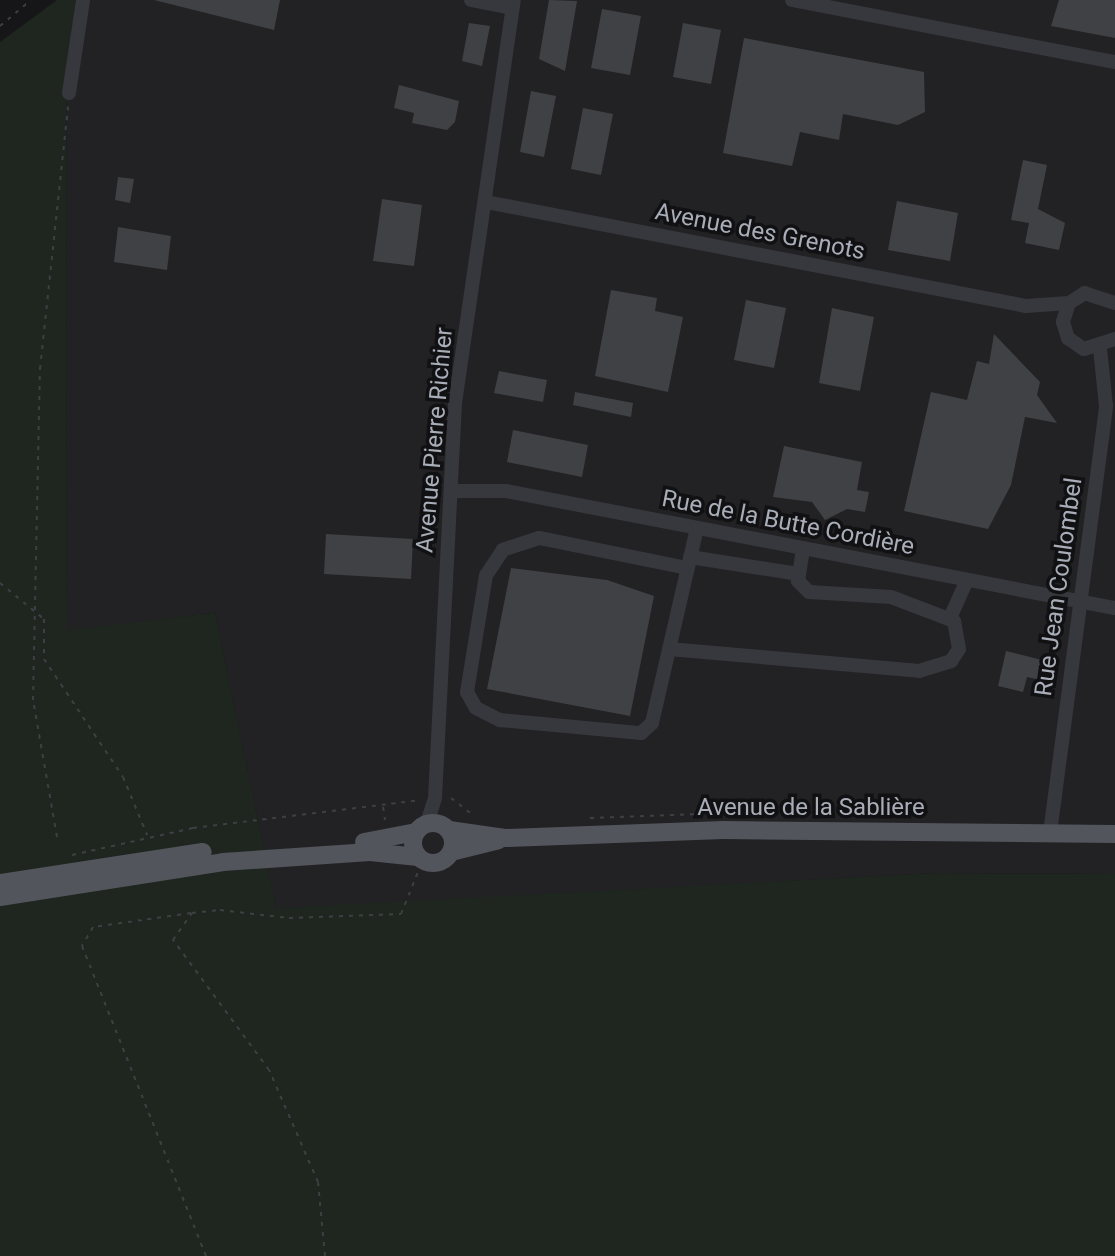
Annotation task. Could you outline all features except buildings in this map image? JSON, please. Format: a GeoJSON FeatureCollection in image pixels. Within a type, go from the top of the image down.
{"type":"FeatureCollection","features":[{"type":"Feature","properties":{"kind":"main road","name":"Avenue de la Sablière"},"geometry":{"type":"LineString","coordinates":[[433,827],[506,838],[723,830],[1115,834]]}},
{"type":"Feature","properties":{"kind":"main road"},"geometry":{"type":"LineString","coordinates":[[433,827],[451,852]]}},
{"type":"Feature","properties":{"kind":"main road"},"geometry":{"type":"LineString","coordinates":[[0,897],[223,862],[370,852],[419,865],[433,827]]}},
{"type":"Feature","properties":{"kind":"main road"},"geometry":{"type":"LineString","coordinates":[[0,883],[166,855],[370,842],[433,827]]}},
{"type":"Feature","properties":{"kind":"main road","name":"Avenue de la Sablière"},"geometry":{"type":"LineString","coordinates":[[419,865],[436,863],[451,852],[506,838]]}},
{"type":"Feature","properties":{"kind":"street"},"geometry":{"type":"LineString","coordinates":[[69,93],[83,0]]}},
{"type":"Feature","properties":{"kind":"street"},"geometry":{"type":"LineString","coordinates":[[471,0],[513,4]]}},
{"type":"Feature","properties":{"kind":"street"},"geometry":{"type":"LineString","coordinates":[[792,0],[1115,62]]}},
{"type":"Feature","properties":{"kind":"street","name":"Avenue Pierre Richier"},"geometry":{"type":"LineString","coordinates":[[433,827],[455,403],[503,90],[513,4]]}},
{"type":"Feature","properties":{"kind":"street","name":"Avenue des Grenots"},"geometry":{"type":"LineString","coordinates":[[486,202],[1026,306],[1069,303],[1115,284]]}},
{"type":"Feature","properties":{"kind":"street"},"geometry":{"type":"LineString","coordinates":[[1095,292],[1115,303]]}},
{"type":"Feature","properties":{"kind":"street"},"geometry":{"type":"LineString","coordinates":[[1064,328],[1069,303]]}},
{"type":"Feature","properties":{"kind":"street","name":"Avenue des Grenots"},"geometry":{"type":"LineString","coordinates":[[1026,306],[1064,328],[1075,345],[1100,349]]}},
{"type":"Feature","properties":{"kind":"street"},"geometry":{"type":"LineString","coordinates":[[1100,349],[1115,339]]}},
{"type":"Feature","properties":{"kind":"street","name":"Rue Jean Coulombel"},"geometry":{"type":"LineString","coordinates":[[1050,833],[1109,380],[1100,349]]}},
{"type":"Feature","properties":{"kind":"street","name":"Rue de la Butte Cordière"},"geometry":{"type":"LineString","coordinates":[[451,491],[506,491],[1115,608]]}},
{"type":"Feature","properties":{"kind":"street"},"geometry":{"type":"LineString","coordinates":[[697,528],[689,563],[652,723],[641,733],[500,720],[476,708],[467,692],[486,575],[518,541],[539,538],[689,563],[799,574]]}},
{"type":"Feature","properties":{"kind":"street"},"geometry":{"type":"LineString","coordinates":[[803,548],[799,574],[809,592],[822,596],[891,597],[950,618]]}},
{"type":"Feature","properties":{"kind":"street"},"geometry":{"type":"LineString","coordinates":[[669,649],[919,671],[951,661],[959,649],[950,618],[967,580]]}},
{"type":"Feature","properties":{"kind":"path"},"geometry":{"type":"LineString","coordinates":[[0,26],[31,0]]}},
{"type":"Feature","properties":{"kind":"path"},"geometry":{"type":"LineString","coordinates":[[57,837],[33,700],[38,614],[40,369],[69,93]]}},
{"type":"Feature","properties":{"kind":"path"},"geometry":{"type":"LineString","coordinates":[[0,583],[38,614],[44,659],[123,777],[147,836]]}},
{"type":"Feature","properties":{"kind":"path"},"geometry":{"type":"LineString","coordinates":[[57,857],[147,836],[383,807]]}},
{"type":"Feature","properties":{"kind":"path"},"geometry":{"type":"LineString","coordinates":[[206,1256],[82,946],[93,927],[192,913],[401,914],[419,865]]}},
{"type":"Feature","properties":{"kind":"path"},"geometry":{"type":"LineString","coordinates":[[192,913],[173,940],[269,1070],[318,1182],[325,1256]]}},
{"type":"Feature","properties":{"kind":"shaded area"},"geometry":{"type":"Polygon","coordinates":[[[57,0],[76,0],[66,78],[67,630],[215,613],[276,908],[936,873],[1115,874],[1115,1256],[0,1256],[0,42],[57,0]]]}},
{"type":"Feature","properties":{"kind":"shaded area"},"geometry":{"type":"Polygon","coordinates":[[[78,0],[1115,0],[1115,874],[936,873],[276,909],[215,613],[67,631],[66,78],[78,0]]]}}]}
